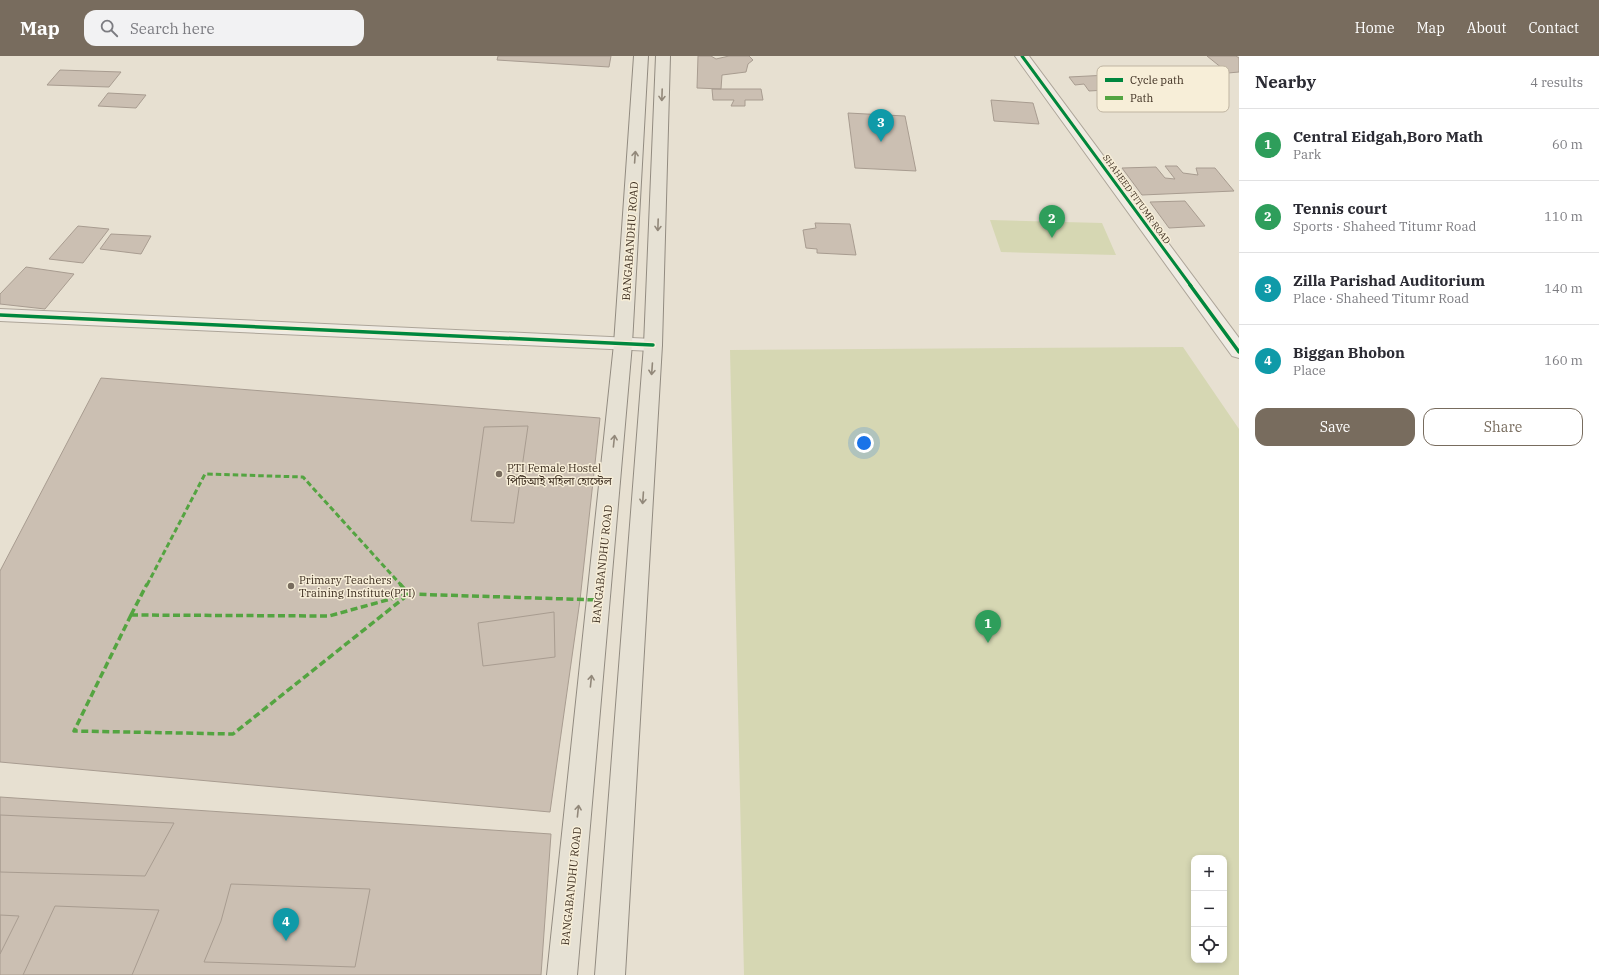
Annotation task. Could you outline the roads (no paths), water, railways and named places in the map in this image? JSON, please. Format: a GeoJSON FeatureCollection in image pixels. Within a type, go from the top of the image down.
{"type":"FeatureCollection","features":[{"type":"Feature","properties":{"kind":"main road","name":"BANGABANDHU ROAD"},"geometry":{"type":"LineString","coordinates":[[562,975],[623,344],[641,56]]}},
{"type":"Feature","properties":{"kind":"main road"},"geometry":{"type":"LineString","coordinates":[[610,975],[653,345],[663,56]]}},
{"type":"Feature","properties":{"kind":"street","name":"SHAHEED TITUMR ROAD"},"geometry":{"type":"LineString","coordinates":[[1022,56],[1233,335],[1239,352]]}},
{"type":"Feature","properties":{"kind":"street"},"geometry":{"type":"LineString","coordinates":[[0,315],[653,345]]}},
{"type":"Feature","properties":{"kind":"place","name":"Zilla Parishad Auditorium"},"geometry":{"type":"Point","coordinates":[881,142]}},
{"type":"Feature","properties":{"kind":"place","name":"Tennis court"},"geometry":{"type":"Point","coordinates":[1052,238]}},
{"type":"Feature","properties":{"kind":"place","name":"PTI Female Hostel পিটিআই মহিলা হোস্টেল"},"geometry":{"type":"Point","coordinates":[499,474]}},
{"type":"Feature","properties":{"kind":"place","name":"Primary Teachers Training Institute(PTI)"},"geometry":{"type":"Point","coordinates":[291,586]}},
{"type":"Feature","properties":{"kind":"place","name":"Central Eidgah,Boro Math"},"geometry":{"type":"Point","coordinates":[988,643]}},
{"type":"Feature","properties":{"kind":"place","name":"Biggan Bhobon"},"geometry":{"type":"Point","coordinates":[286,941]}}]}
